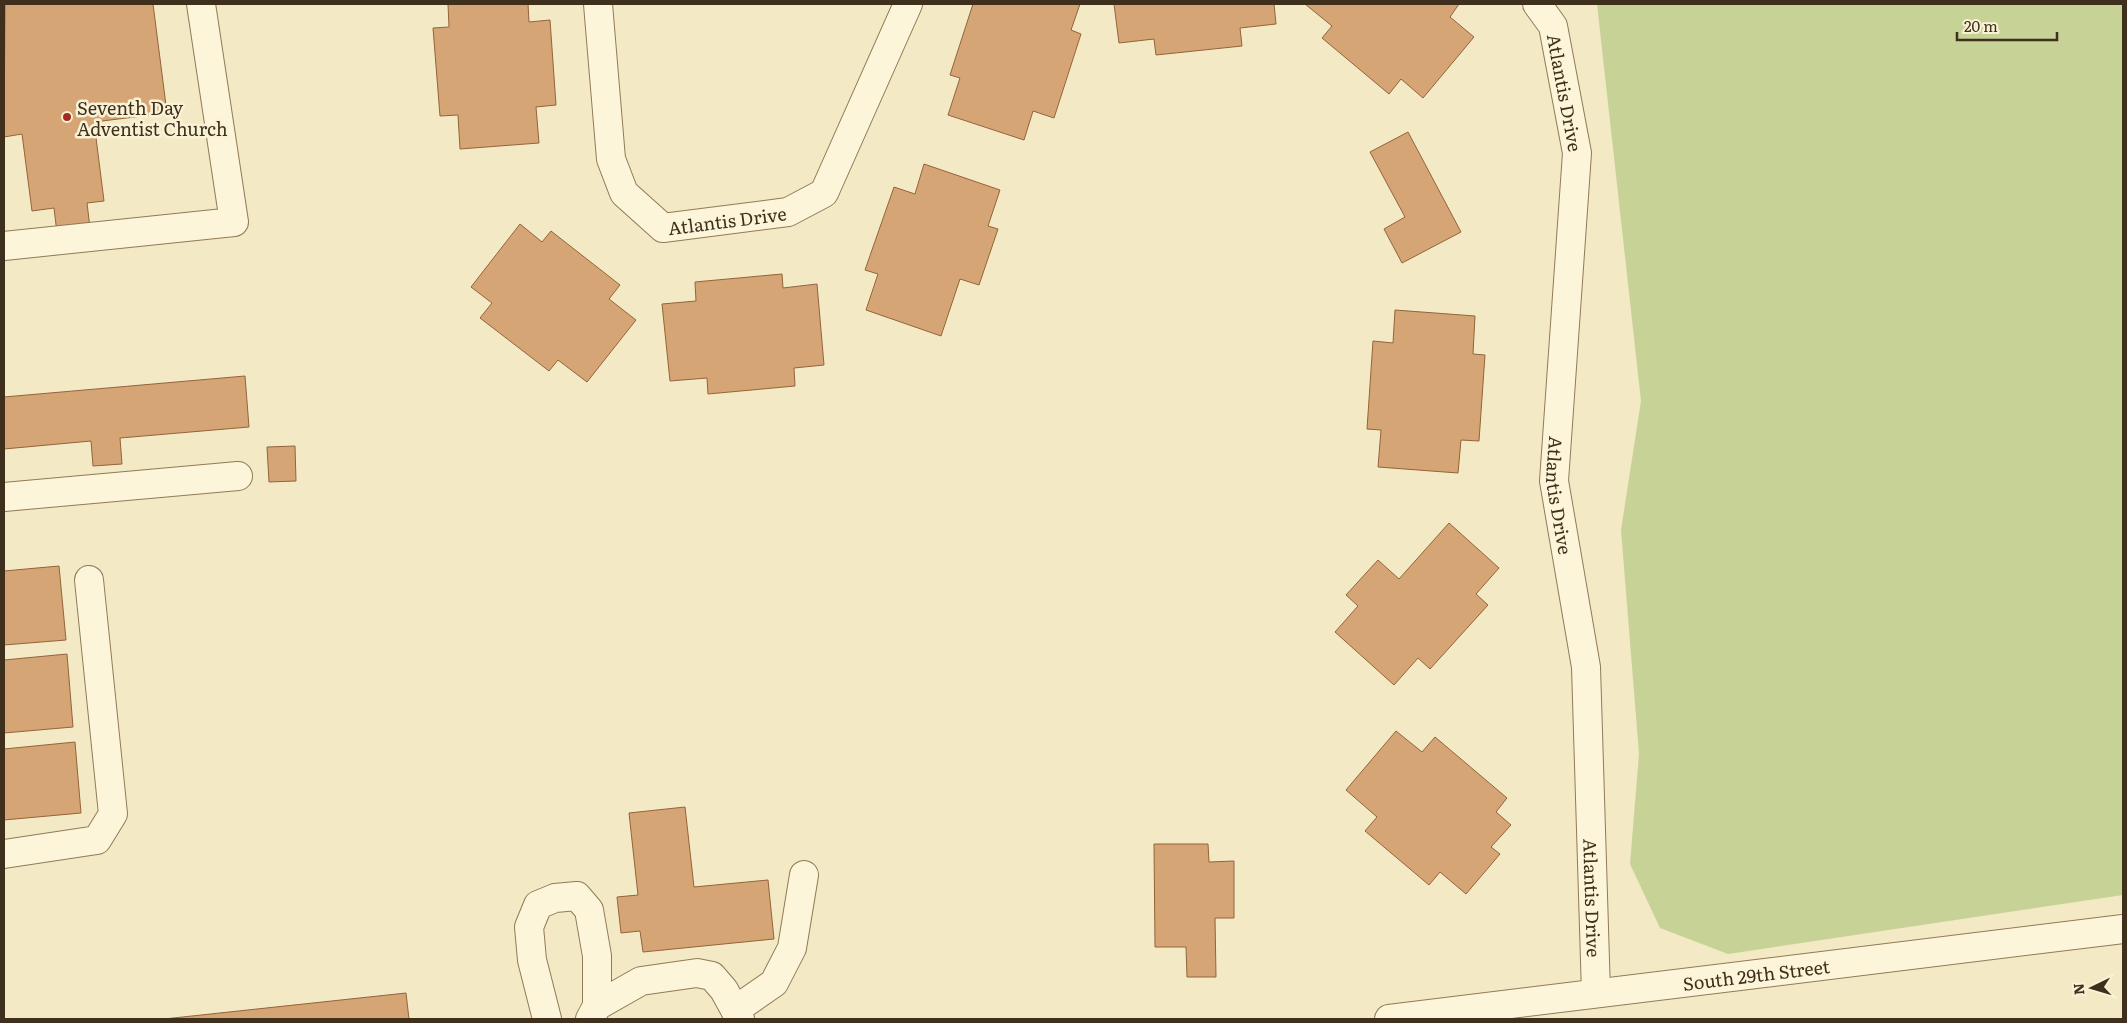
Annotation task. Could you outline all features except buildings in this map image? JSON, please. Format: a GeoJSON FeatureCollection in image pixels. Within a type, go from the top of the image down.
{"type":"FeatureCollection","features":[{"type":"Feature","properties":{"kind":"street"},"geometry":{"type":"LineString","coordinates":[[4,246],[234,222],[201,4]]}},
{"type":"Feature","properties":{"kind":"street","name":"Atlantis Drive"},"geometry":{"type":"LineString","coordinates":[[598,4],[612,159],[624,193],[664,228],[788,212],[824,193],[908,4]]}},
{"type":"Feature","properties":{"kind":"street","name":"Atlantis Drive"},"geometry":{"type":"LineString","coordinates":[[1537,4],[1552,26],[1578,153],[1554,482],[1586,667],[1596,993]]}},
{"type":"Feature","properties":{"kind":"street"},"geometry":{"type":"LineString","coordinates":[[4,497],[238,476]]}},
{"type":"Feature","properties":{"kind":"street"},"geometry":{"type":"LineString","coordinates":[[4,854],[97,840],[113,814],[90,580]]}},
{"type":"Feature","properties":{"kind":"street"},"geometry":{"type":"LineString","coordinates":[[594,1013],[641,981],[696,973],[712,976],[724,990],[737,1015],[774,983],[792,948],[804,875]]}},
{"type":"Feature","properties":{"kind":"street"},"geometry":{"type":"LineString","coordinates":[[547,1019],[532,960],[529,927],[538,905],[555,898],[577,896],[589,910],[597,956],[594,1013]]}},
{"type":"Feature","properties":{"kind":"street","name":"South 29th Street"},"geometry":{"type":"LineString","coordinates":[[1389,1019],[1477,1014],[1596,993],[2123,929]]}},
{"type":"Feature","properties":{"kind":"green space"},"geometry":{"type":"Polygon","coordinates":[[[1597,4],[2123,4],[2123,895],[1728,954],[1660,928],[1630,864],[1639,754],[1621,530],[1641,401],[1597,4]]]}},
{"type":"Feature","properties":{"kind":"place","name":"Seventh Day Adventist Church"},"geometry":{"type":"Point","coordinates":[67,117]}}]}
